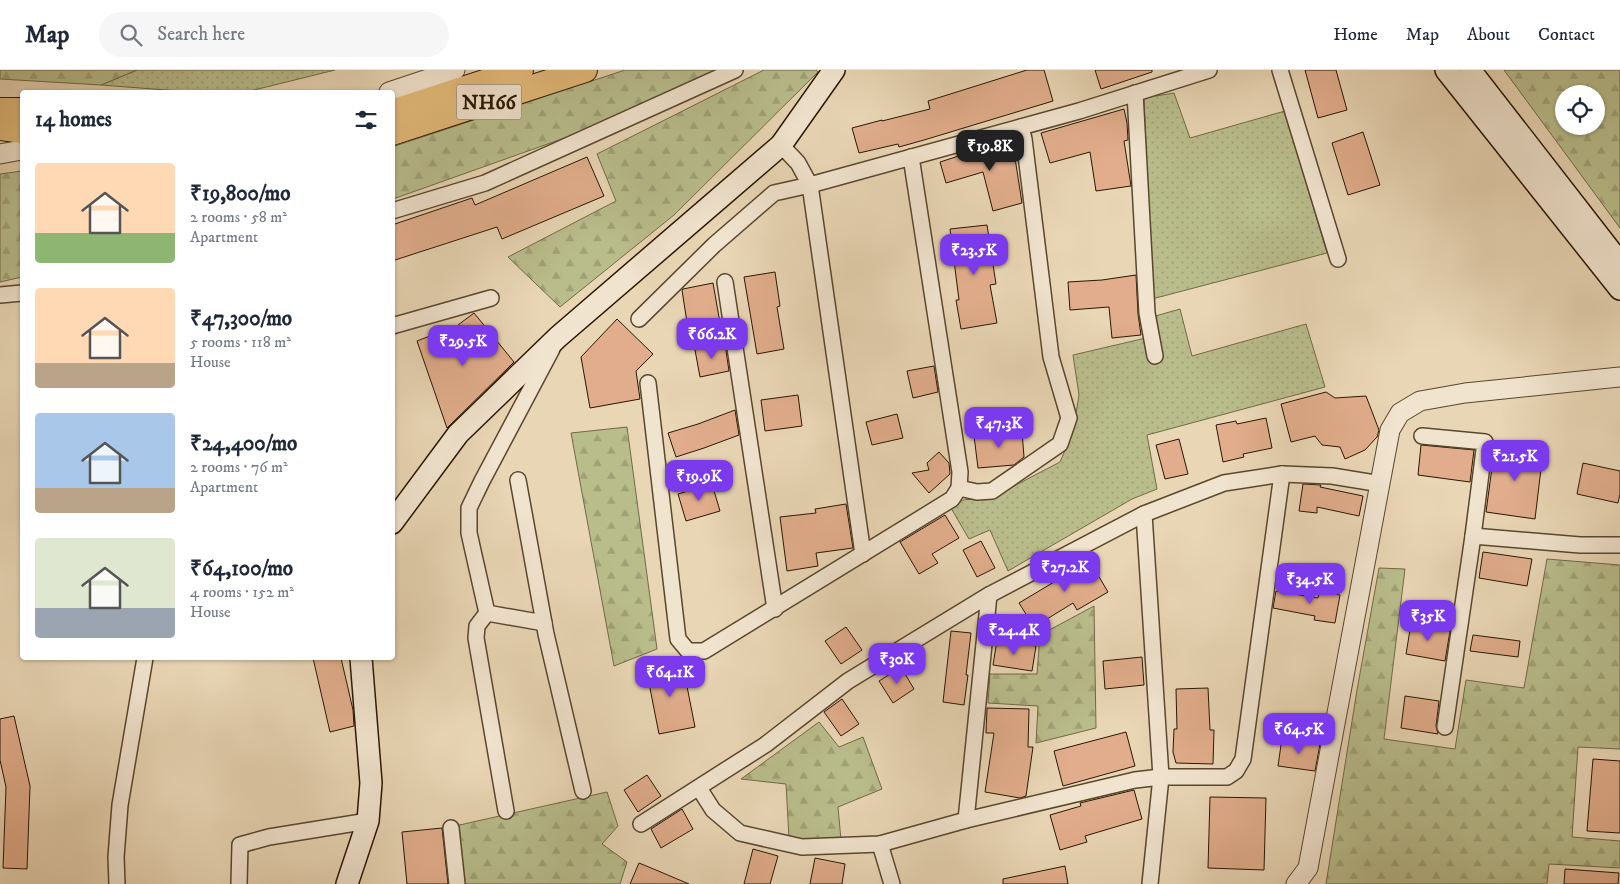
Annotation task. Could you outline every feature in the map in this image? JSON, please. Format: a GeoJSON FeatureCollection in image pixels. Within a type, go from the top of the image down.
{"type":"FeatureCollection","features":[{"type":"Feature","properties":{"kind":"highway","name":"NH66"},"geometry":{"type":"LineString","coordinates":[[395,111],[521,70]]}},
{"type":"Feature","properties":{"kind":"highway","name":"NH66"},"geometry":{"type":"LineString","coordinates":[[395,132],[586,70]]}},
{"type":"Feature","properties":{"kind":"highway"},"geometry":{"type":"LineString","coordinates":[[0,110],[20,110]]}},
{"type":"Feature","properties":{"kind":"highway"},"geometry":{"type":"LineString","coordinates":[[0,128],[20,131]]}},
{"type":"Feature","properties":{"kind":"main road"},"geometry":{"type":"LineString","coordinates":[[395,519],[458,434],[558,337],[781,145],[834,70]]}},
{"type":"Feature","properties":{"kind":"main road"},"geometry":{"type":"LineString","coordinates":[[1446,70],[1620,289]]}},
{"type":"Feature","properties":{"kind":"main road"},"geometry":{"type":"LineString","coordinates":[[1470,70],[1620,263]]}},
{"type":"Feature","properties":{"kind":"main road"},"geometry":{"type":"LineString","coordinates":[[347,884],[368,821],[371,783],[361,660]]}},
{"type":"Feature","properties":{"kind":"street"},"geometry":{"type":"LineString","coordinates":[[395,90],[455,70]]}},
{"type":"Feature","properties":{"kind":"street"},"geometry":{"type":"LineString","coordinates":[[395,210],[485,183],[735,70]]}},
{"type":"Feature","properties":{"kind":"street"},"geometry":{"type":"LineString","coordinates":[[639,319],[714,245],[774,193],[810,185],[1079,111],[1209,70]]}},
{"type":"Feature","properties":{"kind":"street"},"geometry":{"type":"LineString","coordinates":[[1280,70],[1338,259]]}},
{"type":"Feature","properties":{"kind":"street"},"geometry":{"type":"LineString","coordinates":[[1135,93],[1147,313],[1155,356]]}},
{"type":"Feature","properties":{"kind":"street"},"geometry":{"type":"LineString","coordinates":[[0,100],[20,102]]}},
{"type":"Feature","properties":{"kind":"street"},"geometry":{"type":"LineString","coordinates":[[959,488],[977,492],[992,491],[1060,444],[1069,418],[1051,357],[1021,127]]}},
{"type":"Feature","properties":{"kind":"street"},"geometry":{"type":"LineString","coordinates":[[781,145],[798,163],[810,185],[863,554]]}},
{"type":"Feature","properties":{"kind":"street"},"geometry":{"type":"LineString","coordinates":[[0,154],[20,150]]}},
{"type":"Feature","properties":{"kind":"street"},"geometry":{"type":"LineString","coordinates":[[648,383],[678,639],[688,651],[704,652],[952,499],[959,488],[960,472],[911,157]]}},
{"type":"Feature","properties":{"kind":"street"},"geometry":{"type":"LineString","coordinates":[[725,282],[775,609]]}},
{"type":"Feature","properties":{"kind":"street"},"geometry":{"type":"LineString","coordinates":[[0,295],[20,293]]}},
{"type":"Feature","properties":{"kind":"street"},"geometry":{"type":"LineString","coordinates":[[395,325],[491,298]]}},
{"type":"Feature","properties":{"kind":"street"},"geometry":{"type":"LineString","coordinates":[[487,614],[469,533],[469,508],[558,337]]}},
{"type":"Feature","properties":{"kind":"street"},"geometry":{"type":"LineString","coordinates":[[1296,884],[1308,868],[1390,430],[1400,413],[1420,401],[1465,393],[1620,377]]}},
{"type":"Feature","properties":{"kind":"street"},"geometry":{"type":"LineString","coordinates":[[1422,436],[1485,442],[1445,727]]}},
{"type":"Feature","properties":{"kind":"street"},"geometry":{"type":"LineString","coordinates":[[641,824],[765,745],[848,681],[989,595],[1144,514],[1224,483],[1282,474],[1332,476],[1380,484]]}},
{"type":"Feature","properties":{"kind":"street"},"geometry":{"type":"LineString","coordinates":[[699,788],[713,810],[740,833],[802,847],[880,844],[966,820],[1134,780],[1227,777],[1236,771],[1243,759],[1282,474]]}},
{"type":"Feature","properties":{"kind":"street"},"geometry":{"type":"LineString","coordinates":[[518,480],[544,623],[583,791]]}},
{"type":"Feature","properties":{"kind":"street"},"geometry":{"type":"LineString","coordinates":[[1144,514],[1161,778],[1150,884]]}},
{"type":"Feature","properties":{"kind":"street"},"geometry":{"type":"LineString","coordinates":[[1473,536],[1580,545],[1620,546]]}},
{"type":"Feature","properties":{"kind":"street"},"geometry":{"type":"LineString","coordinates":[[966,820],[989,595]]}},
{"type":"Feature","properties":{"kind":"street"},"geometry":{"type":"LineString","coordinates":[[487,614],[544,623]]}},
{"type":"Feature","properties":{"kind":"street"},"geometry":{"type":"LineString","coordinates":[[487,614],[477,626],[476,638],[506,811]]}},
{"type":"Feature","properties":{"kind":"street"},"geometry":{"type":"LineString","coordinates":[[117,884],[116,857],[120,805],[145,660]]}},
{"type":"Feature","properties":{"kind":"street"},"geometry":{"type":"LineString","coordinates":[[239,884],[240,845],[269,837],[368,821]]}},
{"type":"Feature","properties":{"kind":"street"},"geometry":{"type":"LineString","coordinates":[[451,828],[457,884]]}},
{"type":"Feature","properties":{"kind":"street"},"geometry":{"type":"LineString","coordinates":[[880,844],[892,884]]}},
{"type":"Feature","properties":{"kind":"green space"},"geometry":{"type":"Polygon","coordinates":[[[0,70],[137,70],[101,85],[0,79],[0,70]]]}},
{"type":"Feature","properties":{"kind":"green space"},"geometry":{"type":"Polygon","coordinates":[[[137,70],[335,70],[254,90],[166,90],[101,85],[137,70]]]}},
{"type":"Feature","properties":{"kind":"green space"},"geometry":{"type":"Polygon","coordinates":[[[625,70],[717,70],[604,124],[395,198],[395,146],[625,70]]]}},
{"type":"Feature","properties":{"kind":"green space"},"geometry":{"type":"Polygon","coordinates":[[[764,70],[816,70],[818,72],[674,215],[560,307],[508,257],[616,201],[597,154],[764,70]]]}},
{"type":"Feature","properties":{"kind":"green space"},"geometry":{"type":"Polygon","coordinates":[[[1504,70],[1620,70],[1620,228],[1504,70]]]}},
{"type":"Feature","properties":{"kind":"green space"},"geometry":{"type":"Polygon","coordinates":[[[1174,93],[1190,138],[1285,111],[1327,253],[1152,299],[1144,98],[1174,93]]]}},
{"type":"Feature","properties":{"kind":"green space"},"geometry":{"type":"Polygon","coordinates":[[[20,171],[20,277],[0,282],[0,174],[20,171]]]}},
{"type":"Feature","properties":{"kind":"green space"},"geometry":{"type":"Polygon","coordinates":[[[1180,309],[1192,356],[1306,324],[1325,387],[1147,435],[1157,489],[1132,499],[1008,571],[990,530],[969,539],[951,508],[963,500],[993,497],[1060,462],[1073,432],[1079,395],[1073,355],[1146,338],[1145,319],[1180,309]]]}},
{"type":"Feature","properties":{"kind":"green space"},"geometry":{"type":"Polygon","coordinates":[[[627,427],[657,649],[614,666],[571,433],[627,427]]]}},
{"type":"Feature","properties":{"kind":"green space"},"geometry":{"type":"Polygon","coordinates":[[[1547,559],[1620,565],[1620,749],[1578,747],[1572,837],[1620,841],[1620,868],[1549,864],[1547,884],[1326,884],[1357,690],[1379,568],[1405,569],[1384,739],[1455,749],[1466,680],[1524,688],[1547,559]]]}},
{"type":"Feature","properties":{"kind":"green space"},"geometry":{"type":"Polygon","coordinates":[[[1094,606],[1096,728],[1036,743],[1038,706],[988,703],[990,674],[1037,674],[1040,635],[1094,606]]]}},
{"type":"Feature","properties":{"kind":"green space"},"geometry":{"type":"Polygon","coordinates":[[[819,722],[839,747],[863,737],[882,789],[838,807],[841,840],[789,838],[786,784],[741,779],[819,722]]]}},
{"type":"Feature","properties":{"kind":"green space"},"geometry":{"type":"Polygon","coordinates":[[[607,792],[618,826],[602,844],[627,862],[620,884],[460,884],[455,826],[607,792]]]}},
{"type":"Feature","properties":{"kind":"building"},"geometry":{"type":"Polygon","coordinates":[[[1027,70],[1044,70],[1053,101],[899,147],[898,144],[859,153],[852,128],[930,109],[928,101],[1027,70]]]}},
{"type":"Feature","properties":{"kind":"building"},"geometry":{"type":"Polygon","coordinates":[[[1095,70],[1152,70],[1152,72],[1101,89],[1095,70]]]}},
{"type":"Feature","properties":{"kind":"building"},"geometry":{"type":"Polygon","coordinates":[[[1305,70],[1336,70],[1347,110],[1318,118],[1305,70]]]}},
{"type":"Feature","properties":{"kind":"building"},"geometry":{"type":"Polygon","coordinates":[[[1124,109],[1128,140],[1124,141],[1131,186],[1096,191],[1090,152],[1050,163],[1041,133],[1124,109]]]}},
{"type":"Feature","properties":{"kind":"building"},"geometry":{"type":"Polygon","coordinates":[[[1363,132],[1380,185],[1348,195],[1332,143],[1363,132]]]}},
{"type":"Feature","properties":{"kind":"building"},"geometry":{"type":"Polygon","coordinates":[[[1012,139],[1022,203],[993,211],[983,172],[946,183],[940,162],[1012,139]]]}},
{"type":"Feature","properties":{"kind":"building"},"geometry":{"type":"Polygon","coordinates":[[[587,157],[604,196],[502,239],[497,227],[395,260],[395,224],[472,198],[475,205],[587,157]]]}},
{"type":"Feature","properties":{"kind":"building"},"geometry":{"type":"Polygon","coordinates":[[[987,225],[996,284],[990,285],[997,323],[961,329],[956,300],[959,300],[950,229],[987,225]]]}},
{"type":"Feature","properties":{"kind":"building"},"geometry":{"type":"Polygon","coordinates":[[[775,272],[780,306],[777,307],[784,349],[757,354],[744,277],[775,272]]]}},
{"type":"Feature","properties":{"kind":"building"},"geometry":{"type":"Polygon","coordinates":[[[1136,275],[1141,335],[1112,338],[1109,307],[1070,310],[1068,282],[1136,275]]]}},
{"type":"Feature","properties":{"kind":"building"},"geometry":{"type":"Polygon","coordinates":[[[713,283],[720,323],[688,329],[682,290],[713,283]]]}},
{"type":"Feature","properties":{"kind":"building"},"geometry":{"type":"Polygon","coordinates":[[[474,313],[514,362],[447,428],[417,341],[440,332],[449,353],[470,346],[458,325],[474,313]]]}},
{"type":"Feature","properties":{"kind":"building"},"geometry":{"type":"Polygon","coordinates":[[[617,319],[653,354],[636,371],[640,399],[590,408],[581,357],[617,319]]]}},
{"type":"Feature","properties":{"kind":"building"},"geometry":{"type":"Polygon","coordinates":[[[725,344],[729,371],[700,377],[695,350],[725,344]]]}},
{"type":"Feature","properties":{"kind":"building"},"geometry":{"type":"Polygon","coordinates":[[[934,366],[938,392],[913,398],[907,371],[934,366]]]}},
{"type":"Feature","properties":{"kind":"building"},"geometry":{"type":"Polygon","coordinates":[[[1326,392],[1335,398],[1366,396],[1379,430],[1377,437],[1365,450],[1345,459],[1340,447],[1322,445],[1315,436],[1291,442],[1281,404],[1326,392]]]}},
{"type":"Feature","properties":{"kind":"building"},"geometry":{"type":"Polygon","coordinates":[[[798,395],[802,426],[765,431],[761,400],[798,395]]]}},
{"type":"Feature","properties":{"kind":"building"},"geometry":{"type":"Polygon","coordinates":[[[735,410],[739,435],[676,457],[668,433],[735,410]]]}},
{"type":"Feature","properties":{"kind":"building"},"geometry":{"type":"Polygon","coordinates":[[[897,414],[903,438],[872,445],[866,422],[897,414]]]}},
{"type":"Feature","properties":{"kind":"building"},"geometry":{"type":"Polygon","coordinates":[[[1266,418],[1272,448],[1243,454],[1244,457],[1223,462],[1216,425],[1236,421],[1237,424],[1266,418]]]}},
{"type":"Feature","properties":{"kind":"building"},"geometry":{"type":"Polygon","coordinates":[[[1022,431],[1024,457],[1014,465],[978,468],[974,436],[1022,431]]]}},
{"type":"Feature","properties":{"kind":"building"},"geometry":{"type":"Polygon","coordinates":[[[1179,439],[1188,474],[1165,479],[1156,445],[1179,439]]]}},
{"type":"Feature","properties":{"kind":"building"},"geometry":{"type":"Polygon","coordinates":[[[1421,445],[1474,450],[1470,482],[1418,475],[1421,445]]]}},
{"type":"Feature","properties":{"kind":"building"},"geometry":{"type":"Polygon","coordinates":[[[1495,446],[1543,452],[1535,519],[1486,512],[1495,446]]]}},
{"type":"Feature","properties":{"kind":"building"},"geometry":{"type":"Polygon","coordinates":[[[939,452],[949,463],[950,474],[929,493],[912,473],[929,470],[927,463],[939,452]]]}},
{"type":"Feature","properties":{"kind":"building"},"geometry":{"type":"Polygon","coordinates":[[[1583,463],[1620,471],[1618,503],[1577,494],[1583,463]]]}},
{"type":"Feature","properties":{"kind":"building"},"geometry":{"type":"Polygon","coordinates":[[[712,484],[720,511],[686,521],[678,494],[712,484]]]}},
{"type":"Feature","properties":{"kind":"building"},"geometry":{"type":"Polygon","coordinates":[[[1303,484],[1321,485],[1320,487],[1363,496],[1359,516],[1317,507],[1317,513],[1299,511],[1303,484]]]}},
{"type":"Feature","properties":{"kind":"building"},"geometry":{"type":"Polygon","coordinates":[[[846,504],[853,548],[816,553],[818,566],[787,571],[780,517],[816,513],[815,509],[846,504]]]}},
{"type":"Feature","properties":{"kind":"building"},"geometry":{"type":"Polygon","coordinates":[[[945,515],[959,538],[932,554],[938,563],[919,574],[900,542],[945,515]]]}},
{"type":"Feature","properties":{"kind":"building"},"geometry":{"type":"Polygon","coordinates":[[[981,541],[995,568],[977,577],[963,550],[981,541]]]}},
{"type":"Feature","properties":{"kind":"building"},"geometry":{"type":"Polygon","coordinates":[[[1483,552],[1532,559],[1527,586],[1479,578],[1483,552]]]}},
{"type":"Feature","properties":{"kind":"building"},"geometry":{"type":"Polygon","coordinates":[[[1088,558],[1108,592],[1077,610],[1073,603],[1034,627],[1019,603],[1059,579],[1057,576],[1088,558]]]}},
{"type":"Feature","properties":{"kind":"building"},"geometry":{"type":"Polygon","coordinates":[[[1276,591],[1318,598],[1319,591],[1340,595],[1335,623],[1314,620],[1315,616],[1273,608],[1276,591]]]}},
{"type":"Feature","properties":{"kind":"building"},"geometry":{"type":"Polygon","coordinates":[[[1411,624],[1450,631],[1445,661],[1406,654],[1411,624]]]}},
{"type":"Feature","properties":{"kind":"building"},"geometry":{"type":"Polygon","coordinates":[[[846,627],[862,650],[841,664],[825,641],[846,627]]]}},
{"type":"Feature","properties":{"kind":"building"},"geometry":{"type":"Polygon","coordinates":[[[951,631],[971,633],[964,705],[943,702],[951,631]]]}},
{"type":"Feature","properties":{"kind":"building"},"geometry":{"type":"Polygon","coordinates":[[[1473,635],[1520,641],[1518,657],[1470,651],[1473,635]]]}},
{"type":"Feature","properties":{"kind":"building"},"geometry":{"type":"Polygon","coordinates":[[[997,640],[1036,646],[1032,671],[993,665],[997,640]]]}},
{"type":"Feature","properties":{"kind":"building"},"geometry":{"type":"Polygon","coordinates":[[[1142,657],[1144,685],[1105,689],[1103,661],[1142,657]]]}},
{"type":"Feature","properties":{"kind":"building"},"geometry":{"type":"Polygon","coordinates":[[[313,660],[341,660],[353,710],[354,726],[330,732],[313,660]]]}},
{"type":"Feature","properties":{"kind":"building"},"geometry":{"type":"Polygon","coordinates":[[[682,661],[695,727],[659,734],[646,668],[682,661]]]}},
{"type":"Feature","properties":{"kind":"building"},"geometry":{"type":"Polygon","coordinates":[[[901,667],[914,689],[893,703],[879,681],[901,667]]]}},
{"type":"Feature","properties":{"kind":"building"},"geometry":{"type":"Polygon","coordinates":[[[1208,688],[1210,730],[1214,730],[1213,764],[1176,763],[1173,752],[1174,729],[1177,729],[1176,689],[1208,688]]]}},
{"type":"Feature","properties":{"kind":"building"},"geometry":{"type":"Polygon","coordinates":[[[1405,696],[1439,701],[1436,726],[1438,734],[1401,728],[1405,696]]]}},
{"type":"Feature","properties":{"kind":"building"},"geometry":{"type":"Polygon","coordinates":[[[842,699],[859,724],[841,736],[824,712],[842,699]]]}},
{"type":"Feature","properties":{"kind":"building"},"geometry":{"type":"Polygon","coordinates":[[[987,708],[1029,709],[1028,747],[1033,747],[1026,796],[1020,798],[985,792],[994,733],[986,733],[987,708]]]}},
{"type":"Feature","properties":{"kind":"building"},"geometry":{"type":"Polygon","coordinates":[[[14,716],[30,786],[27,869],[3,868],[6,787],[0,760],[0,719],[14,716]]]}},
{"type":"Feature","properties":{"kind":"building"},"geometry":{"type":"Polygon","coordinates":[[[1126,732],[1135,766],[1063,786],[1054,751],[1126,732]]]}},
{"type":"Feature","properties":{"kind":"building"},"geometry":{"type":"Polygon","coordinates":[[[1282,738],[1320,744],[1315,771],[1278,766],[1282,738]]]}},
{"type":"Feature","properties":{"kind":"building"},"geometry":{"type":"Polygon","coordinates":[[[1593,759],[1620,761],[1620,833],[1587,831],[1593,759]]]}},
{"type":"Feature","properties":{"kind":"building"},"geometry":{"type":"Polygon","coordinates":[[[647,775],[661,796],[638,812],[624,790],[647,775]]]}},
{"type":"Feature","properties":{"kind":"building"},"geometry":{"type":"Polygon","coordinates":[[[1134,790],[1142,819],[1085,836],[1087,842],[1060,850],[1050,815],[1081,806],[1080,803],[1134,790]]]}},
{"type":"Feature","properties":{"kind":"building"},"geometry":{"type":"Polygon","coordinates":[[[1210,797],[1266,798],[1264,870],[1208,868],[1210,797]]]}},
{"type":"Feature","properties":{"kind":"building"},"geometry":{"type":"Polygon","coordinates":[[[682,809],[693,829],[661,848],[651,829],[682,809]]]}},
{"type":"Feature","properties":{"kind":"building"},"geometry":{"type":"Polygon","coordinates":[[[442,828],[448,884],[407,884],[402,832],[442,828]]]}},
{"type":"Feature","properties":{"kind":"building"},"geometry":{"type":"Polygon","coordinates":[[[753,849],[778,856],[770,884],[744,884],[753,849]]]}},
{"type":"Feature","properties":{"kind":"building"},"geometry":{"type":"Polygon","coordinates":[[[815,858],[845,864],[842,884],[810,884],[815,858]]]}},
{"type":"Feature","properties":{"kind":"building"},"geometry":{"type":"Polygon","coordinates":[[[639,863],[656,870],[689,884],[630,884],[639,863]]]}},
{"type":"Feature","properties":{"kind":"building"},"geometry":{"type":"Polygon","coordinates":[[[1065,866],[1068,884],[1003,884],[1003,879],[1065,866]]]}},
{"type":"Feature","properties":{"kind":"building"},"geometry":{"type":"Polygon","coordinates":[[[1565,869],[1619,873],[1618,884],[1564,884],[1565,869]]]}}]}
